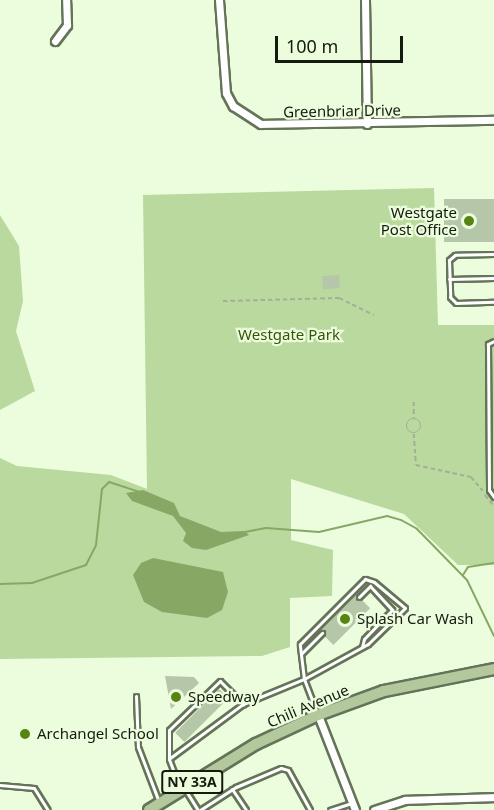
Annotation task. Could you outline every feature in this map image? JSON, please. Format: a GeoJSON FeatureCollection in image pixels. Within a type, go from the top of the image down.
{"type":"FeatureCollection","features":[{"type":"Feature","properties":{"kind":"main road","name":"Chili Avenue"},"geometry":{"type":"LineString","coordinates":[[149,810],[256,744],[318,715],[384,692],[494,669]]}},
{"type":"Feature","properties":{"kind":"street"},"geometry":{"type":"LineString","coordinates":[[55,42],[67,24],[66,0]]}},
{"type":"Feature","properties":{"kind":"street","name":"Greenbriar Drive"},"geometry":{"type":"LineString","coordinates":[[219,0],[221,75],[233,106],[261,124],[277,126],[494,120]]}},
{"type":"Feature","properties":{"kind":"street"},"geometry":{"type":"LineString","coordinates":[[365,0],[367,124]]}},
{"type":"Feature","properties":{"kind":"street"},"geometry":{"type":"LineString","coordinates":[[318,715],[354,806]]}},
{"type":"Feature","properties":{"kind":"street"},"geometry":{"type":"LineString","coordinates":[[374,810],[405,800],[494,797]]}},
{"type":"Feature","properties":{"kind":"lane"},"geometry":{"type":"LineString","coordinates":[[494,254],[455,255],[449,260],[450,297],[456,303],[494,302]]}},
{"type":"Feature","properties":{"kind":"lane"},"geometry":{"type":"LineString","coordinates":[[449,279],[494,278]]}},
{"type":"Feature","properties":{"kind":"lane"},"geometry":{"type":"LineString","coordinates":[[494,341],[488,344],[489,490],[494,497]]}},
{"type":"Feature","properties":{"kind":"lane"},"geometry":{"type":"LineString","coordinates":[[489,472],[494,472]]}},
{"type":"Feature","properties":{"kind":"lane"},"geometry":{"type":"LineString","coordinates":[[169,759],[243,704],[304,679],[362,647],[405,608],[375,582],[365,579],[300,644],[304,679],[318,715]]}},
{"type":"Feature","properties":{"kind":"lane"},"geometry":{"type":"LineString","coordinates":[[359,597],[370,586],[393,610],[364,639],[362,647]]}},
{"type":"Feature","properties":{"kind":"lane"},"geometry":{"type":"LineString","coordinates":[[301,654],[322,633]]}},
{"type":"Feature","properties":{"kind":"lane"},"geometry":{"type":"LineString","coordinates":[[243,704],[220,681],[169,730],[169,759],[182,788],[199,810],[207,808],[232,789],[271,770],[288,770],[310,810]]}},
{"type":"Feature","properties":{"kind":"lane"},"geometry":{"type":"LineString","coordinates":[[136,696],[138,747],[159,803]]}},
{"type":"Feature","properties":{"kind":"lane"},"geometry":{"type":"LineString","coordinates":[[0,785],[34,788],[48,810]]}},
{"type":"Feature","properties":{"kind":"lane"},"geometry":{"type":"LineString","coordinates":[[232,789],[246,810]]}},
{"type":"Feature","properties":{"kind":"lane"},"geometry":{"type":"LineString","coordinates":[[330,810],[354,806]]}},
{"type":"Feature","properties":{"kind":"path"},"geometry":{"type":"LineString","coordinates":[[223,301],[349,299],[374,315]]}},
{"type":"Feature","properties":{"kind":"path"},"geometry":{"type":"LineString","coordinates":[[414,402],[414,419],[421,428],[414,434]]}},
{"type":"Feature","properties":{"kind":"path"},"geometry":{"type":"LineString","coordinates":[[414,419],[406,427],[414,434],[416,465],[471,477],[494,506]]}},
{"type":"Feature","properties":{"kind":"path"},"geometry":{"type":"LineString","coordinates":[[410,461],[415,461]]}},
{"type":"Feature","properties":{"kind":"green space","name":"Westgate Park"},"geometry":{"type":"Polygon","coordinates":[[[434,188],[438,325],[494,325],[494,565],[458,565],[404,514],[291,479],[291,540],[333,550],[332,596],[290,598],[290,647],[262,656],[0,659],[0,458],[17,466],[111,475],[147,489],[143,195],[434,188]]]}},
{"type":"Feature","properties":{"kind":"green space"},"geometry":{"type":"Polygon","coordinates":[[[0,215],[19,246],[23,301],[16,331],[35,391],[0,410],[0,215]]]}},
{"type":"Feature","properties":{"kind":"shaded area"},"geometry":{"type":"Polygon","coordinates":[[[143,490],[174,503],[180,516],[221,532],[244,531],[249,535],[206,550],[192,548],[183,541],[186,533],[173,516],[132,501],[126,493],[143,490]]]}},
{"type":"Feature","properties":{"kind":"shaded area"},"geometry":{"type":"Polygon","coordinates":[[[153,558],[223,572],[228,592],[222,610],[207,618],[162,612],[144,602],[133,575],[141,563],[153,558]]]}},
{"type":"Feature","properties":{"kind":"building","name":"Westgate Post Office"},"geometry":{"type":"Polygon","coordinates":[[[444,199],[494,199],[494,242],[444,242],[444,199]]]}},
{"type":"Feature","properties":{"kind":"building"},"geometry":{"type":"Polygon","coordinates":[[[339,275],[340,288],[323,289],[322,276],[339,275]]]}},
{"type":"Feature","properties":{"kind":"building","name":"Splash Car Wash"},"geometry":{"type":"Polygon","coordinates":[[[356,594],[370,608],[333,645],[319,631],[356,594]]]}},
{"type":"Feature","properties":{"kind":"building","name":"Speedway"},"geometry":{"type":"Polygon","coordinates":[[[165,676],[194,677],[199,683],[171,709],[165,676]]]}},
{"type":"Feature","properties":{"kind":"building"},"geometry":{"type":"Polygon","coordinates":[[[219,689],[228,698],[184,742],[175,733],[219,689]]]}},
{"type":"Feature","properties":{"kind":"waterway"},"geometry":{"type":"LineString","coordinates":[[0,584],[32,583],[86,565],[96,545],[102,489],[109,482],[139,492]]}},
{"type":"Feature","properties":{"kind":"waterway"},"geometry":{"type":"LineString","coordinates":[[245,532],[266,528],[319,532],[387,516],[401,520],[417,529],[467,580],[494,636]]}},
{"type":"Feature","properties":{"kind":"waterway"},"geometry":{"type":"LineString","coordinates":[[463,575],[468,567],[494,563]]}},
{"type":"Feature","properties":{"kind":"place","name":"Westgate Post Office"},"geometry":{"type":"Point","coordinates":[469,221]}},
{"type":"Feature","properties":{"kind":"place","name":"Splash Car Wash"},"geometry":{"type":"Point","coordinates":[345,619]}},
{"type":"Feature","properties":{"kind":"place","name":"Speedway"},"geometry":{"type":"Point","coordinates":[176,697]}},
{"type":"Feature","properties":{"kind":"place","name":"Archangel School"},"geometry":{"type":"Point","coordinates":[25,734]}}]}
